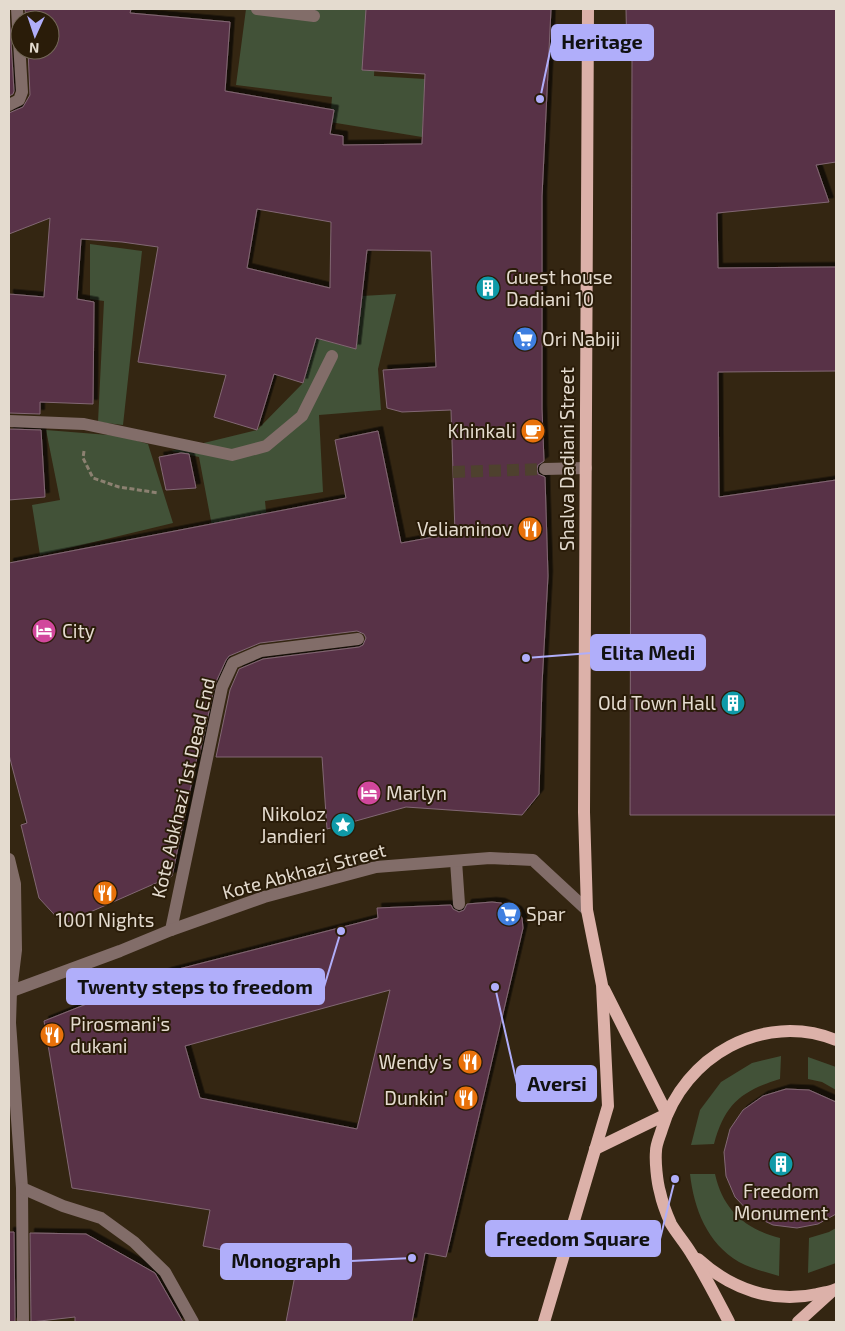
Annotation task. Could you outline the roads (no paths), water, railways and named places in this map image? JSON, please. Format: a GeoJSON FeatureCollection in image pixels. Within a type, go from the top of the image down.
{"type":"FeatureCollection","features":[{"type":"Feature","properties":{"kind":"main road","name":"Shalva Dadiani Street"},"geometry":{"type":"LineString","coordinates":[[587,910],[584,812],[588,9]]}},
{"type":"Feature","properties":{"kind":"main road"},"geometry":{"type":"LineString","coordinates":[[544,1322],[608,1106],[602,985],[587,910]]}},
{"type":"Feature","properties":{"kind":"main road"},"geometry":{"type":"LineString","coordinates":[[602,985],[667,1114]]}},
{"type":"Feature","properties":{"kind":"main road"},"geometry":{"type":"LineString","coordinates":[[730,1322],[691,1253],[671,1224],[660,1192],[656,1151],[667,1114],[687,1081],[704,1063],[730,1046],[760,1034],[792,1031],[824,1035],[836,1040]]}},
{"type":"Feature","properties":{"kind":"main road"},"geometry":{"type":"LineString","coordinates":[[596,1149],[667,1114]]}},
{"type":"Feature","properties":{"kind":"main road"},"geometry":{"type":"LineString","coordinates":[[691,1253],[714,1274],[741,1288],[771,1296],[802,1297],[834,1290]]}},
{"type":"Feature","properties":{"kind":"main road"},"geometry":{"type":"LineString","coordinates":[[798,1322],[834,1290]]}},
{"type":"Feature","properties":{"kind":"street"},"geometry":{"type":"LineString","coordinates":[[9,105],[20,100],[22,92],[17,9]]}},
{"type":"Feature","properties":{"kind":"street"},"geometry":{"type":"LineString","coordinates":[[256,9],[314,16]]}},
{"type":"Feature","properties":{"kind":"street"},"geometry":{"type":"LineString","coordinates":[[9,421],[84,424],[232,455],[266,446],[302,416],[332,356]]}},
{"type":"Feature","properties":{"kind":"street"},"geometry":{"type":"LineString","coordinates":[[545,469],[586,468]]}},
{"type":"Feature","properties":{"kind":"street","name":"Kote Abkhazi 1st Dead End"},"geometry":{"type":"LineString","coordinates":[[171,930],[222,687],[233,663],[261,651],[358,639]]}},
{"type":"Feature","properties":{"kind":"street","name":"Kote Abkhazi Street"},"geometry":{"type":"LineString","coordinates":[[10,991],[264,897],[376,867],[490,858],[533,860],[587,910]]}},
{"type":"Feature","properties":{"kind":"street"},"geometry":{"type":"LineString","coordinates":[[9,859],[15,884],[16,950],[10,991],[10,1023],[22,1188],[23,1322]]}},
{"type":"Feature","properties":{"kind":"street"},"geometry":{"type":"LineString","coordinates":[[456,861],[459,904]]}},
{"type":"Feature","properties":{"kind":"street"},"geometry":{"type":"LineString","coordinates":[[22,1188],[63,1206],[100,1218],[134,1242],[165,1272],[193,1322]]}},
{"type":"Feature","properties":{"kind":"tunnel"},"geometry":{"type":"LineString","coordinates":[[453,472],[545,469]]}},
{"type":"Feature","properties":{"kind":"place","name":"Heritage"},"geometry":{"type":"Point","coordinates":[540,99]}},
{"type":"Feature","properties":{"kind":"place","name":"Guest house Dadiani 10"},"geometry":{"type":"Point","coordinates":[488,288]}},
{"type":"Feature","properties":{"kind":"place","name":"Ori Nabiji"},"geometry":{"type":"Point","coordinates":[525,339]}},
{"type":"Feature","properties":{"kind":"place","name":"Khinkali"},"geometry":{"type":"Point","coordinates":[533,431]}},
{"type":"Feature","properties":{"kind":"place","name":"Veliaminov"},"geometry":{"type":"Point","coordinates":[530,529]}},
{"type":"Feature","properties":{"kind":"place","name":"City"},"geometry":{"type":"Point","coordinates":[44,631]}},
{"type":"Feature","properties":{"kind":"place","name":"Elita Medi"},"geometry":{"type":"Point","coordinates":[526,658]}},
{"type":"Feature","properties":{"kind":"place","name":"Old Town Hall"},"geometry":{"type":"Point","coordinates":[733,703]}},
{"type":"Feature","properties":{"kind":"place","name":"Marlyn"},"geometry":{"type":"Point","coordinates":[369,793]}},
{"type":"Feature","properties":{"kind":"place","name":"Nikoloz Jandieri"},"geometry":{"type":"Point","coordinates":[343,825]}},
{"type":"Feature","properties":{"kind":"place","name":"1001 Nights"},"geometry":{"type":"Point","coordinates":[105,893]}},
{"type":"Feature","properties":{"kind":"place","name":"Spar"},"geometry":{"type":"Point","coordinates":[509,914]}},
{"type":"Feature","properties":{"kind":"place","name":"Twenty steps to freedom"},"geometry":{"type":"Point","coordinates":[341,931]}},
{"type":"Feature","properties":{"kind":"place","name":"Aversi"},"geometry":{"type":"Point","coordinates":[495,987]}},
{"type":"Feature","properties":{"kind":"place","name":"Pirosmani's dukani"},"geometry":{"type":"Point","coordinates":[52,1035]}},
{"type":"Feature","properties":{"kind":"place","name":"Wendy's"},"geometry":{"type":"Point","coordinates":[470,1062]}},
{"type":"Feature","properties":{"kind":"place","name":"Dunkin'"},"geometry":{"type":"Point","coordinates":[466,1098]}},
{"type":"Feature","properties":{"kind":"place","name":"Freedom Monument"},"geometry":{"type":"Point","coordinates":[781,1164]}},
{"type":"Feature","properties":{"kind":"place","name":"Freedom Square"},"geometry":{"type":"Point","coordinates":[675,1179]}},
{"type":"Feature","properties":{"kind":"place","name":"Monograph"},"geometry":{"type":"Point","coordinates":[412,1258]}}]}
